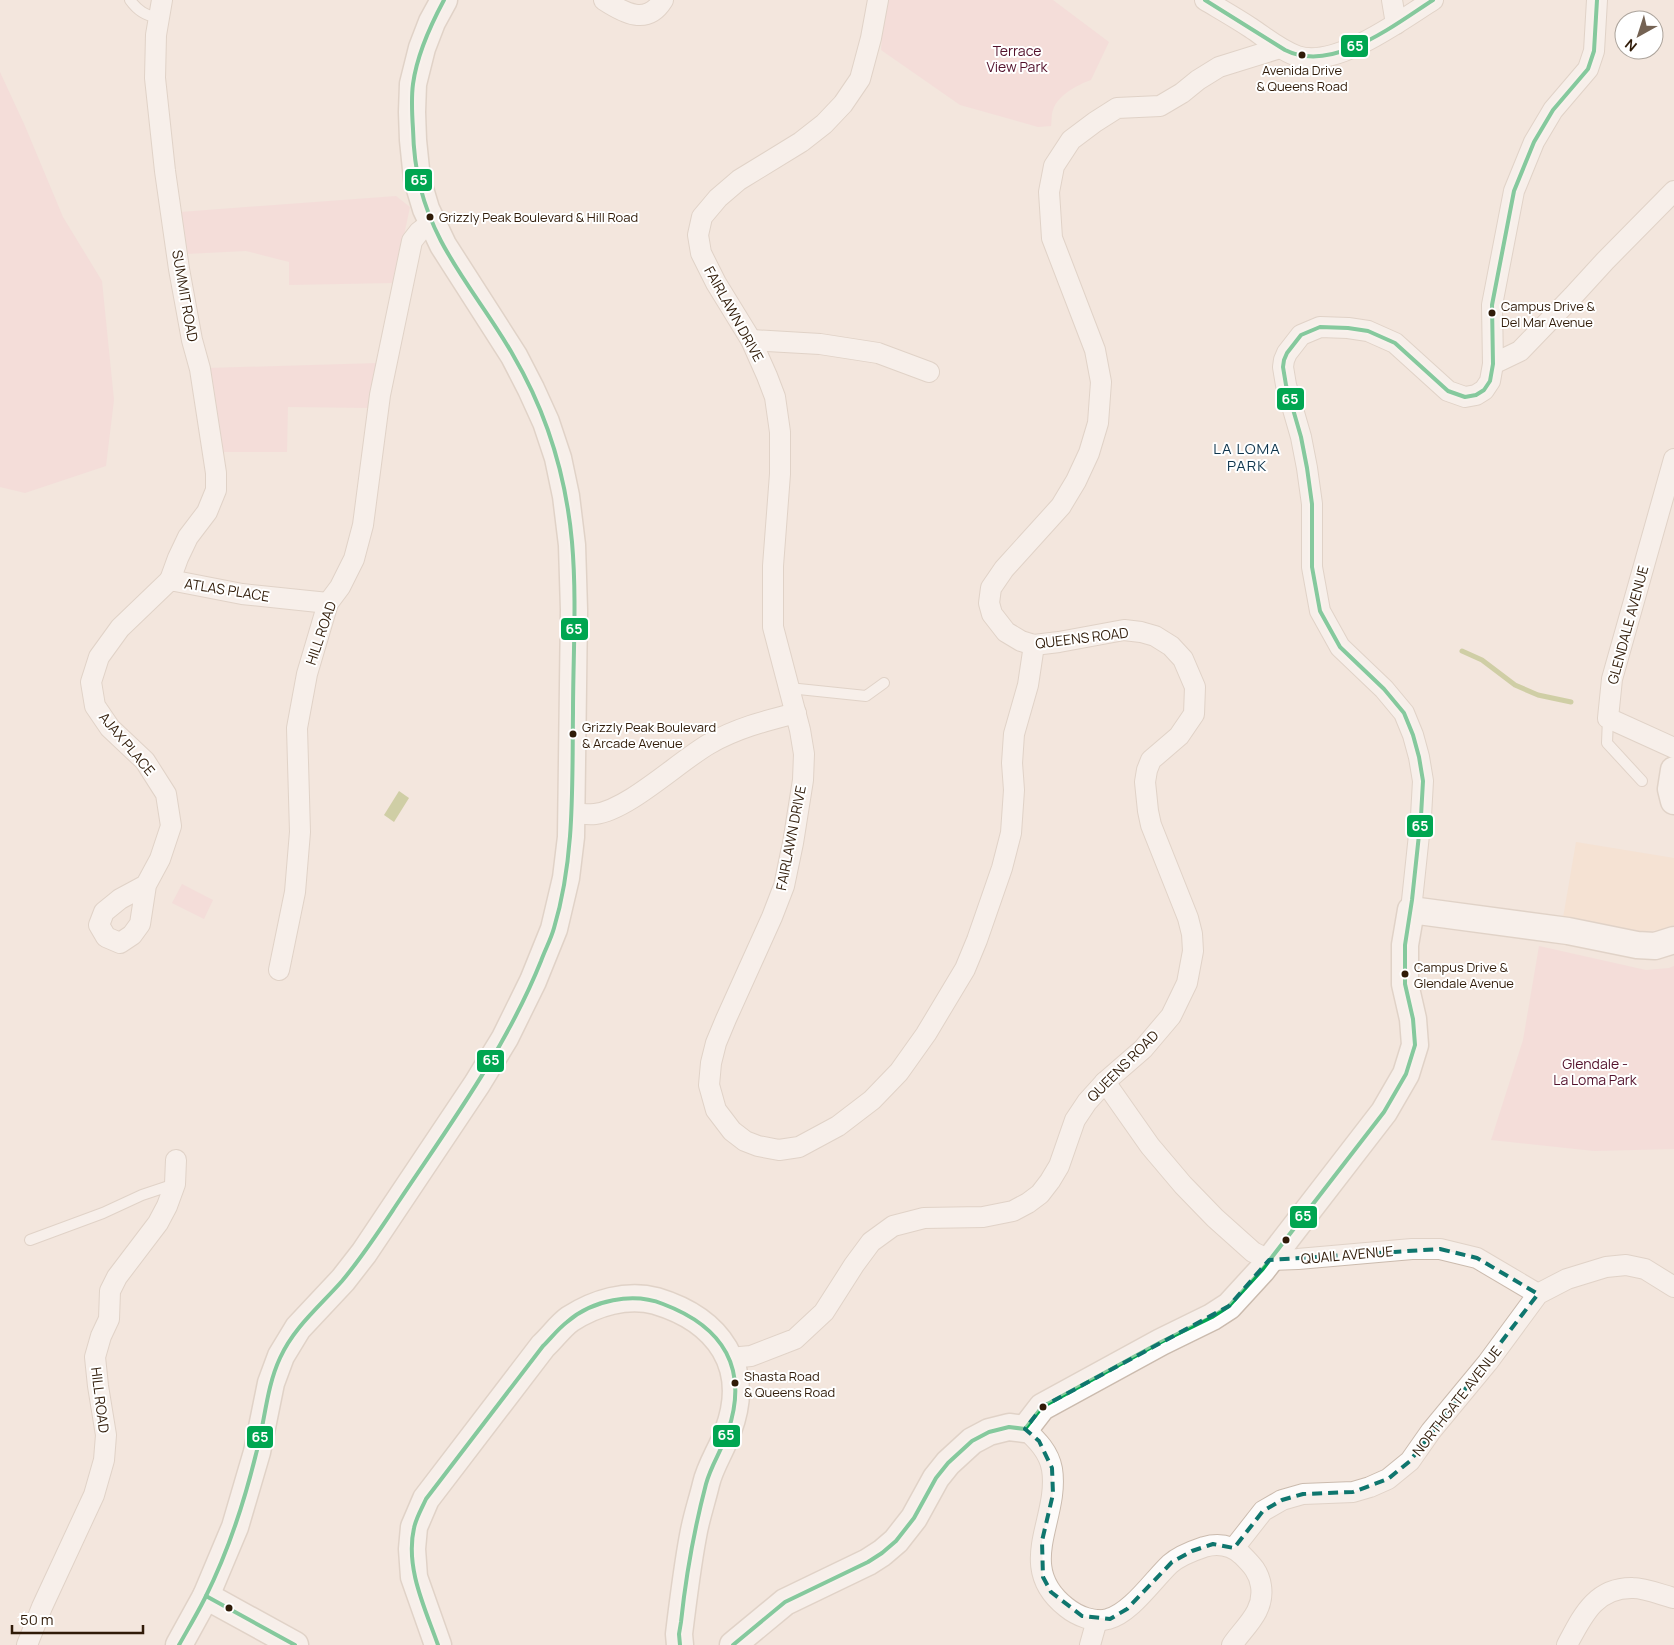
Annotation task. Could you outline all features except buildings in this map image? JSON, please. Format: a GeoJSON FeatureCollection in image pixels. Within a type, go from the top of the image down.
{"type":"FeatureCollection","features":[{"type":"Feature","properties":{"kind":"street"},"geometry":{"type":"LineString","coordinates":[[179,1645],[206,1596],[236,1527],[257,1452],[271,1383],[281,1356],[298,1328],[364,1253],[477,1084],[505,1038],[533,981],[554,929],[566,878],[572,813],[574,610],[572,545],[566,496],[558,458],[546,422],[531,388],[514,356],[443,245],[424,204],[417,178],[413,140],[413,84],[422,48],[432,22],[444,0]]}},
{"type":"Feature","properties":{"kind":"street"},"geometry":{"type":"LineString","coordinates":[[604,0],[630,15],[643,15],[658,8],[663,0]]}},
{"type":"Feature","properties":{"kind":"street","name":"FAIRLAWN DRIVE"},"geometry":{"type":"LineString","coordinates":[[878,0],[872,38],[860,79],[843,104],[824,124],[801,142],[739,180],[718,198],[702,217],[698,234],[701,253],[716,283],[751,340],[768,376],[775,397],[780,432],[780,474],[773,566],[773,627],[796,713],[804,754],[803,780],[784,886],[772,918],[716,1043],[711,1064],[709,1085],[716,1110],[732,1131],[745,1140],[758,1146],[779,1150],[799,1146],[838,1126],[872,1100],[900,1072],[926,1034],[965,969],[1002,868],[1011,832],[1014,790],[1012,763],[1014,734],[1028,685],[1034,645]]}},
{"type":"Feature","properties":{"kind":"street"},"geometry":{"type":"LineString","coordinates":[[1205,0],[1280,48],[1299,56],[1314,58],[1329,56],[1358,46],[1432,0]]}},
{"type":"Feature","properties":{"kind":"street"},"geometry":{"type":"LineString","coordinates":[[1392,0],[1396,24]]}},
{"type":"Feature","properties":{"kind":"street"},"geometry":{"type":"LineString","coordinates":[[1025,1429],[1042,1407],[1161,1342],[1212,1317],[1229,1306],[1269,1260],[1384,1112],[1406,1074],[1415,1046],[1413,1019],[1405,984],[1405,945],[1422,816],[1423,781],[1419,757],[1404,713],[1384,689],[1340,646],[1320,611],[1312,567],[1312,504],[1307,468],[1301,437],[1286,385],[1283,367],[1284,360],[1301,335],[1320,327],[1348,328],[1368,332],[1395,342],[1448,391],[1465,397],[1476,395],[1484,390],[1490,381],[1493,364],[1492,305],[1514,191],[1534,142],[1553,110],[1588,69],[1594,51],[1597,0]]}},
{"type":"Feature","properties":{"kind":"street","name":"SUMMIT ROAD"},"geometry":{"type":"LineString","coordinates":[[160,9],[156,35],[155,78],[165,171],[192,340],[200,369],[216,473],[216,490],[206,512],[188,537],[170,580]]}},
{"type":"Feature","properties":{"kind":"street","name":"QUEENS ROAD"},"geometry":{"type":"LineString","coordinates":[[730,1358],[751,1356],[795,1339],[824,1312],[854,1264],[871,1242],[894,1226],[924,1218],[983,1217],[1013,1211],[1028,1204],[1040,1194],[1050,1181],[1058,1166],[1075,1120],[1087,1102],[1105,1082],[1143,1049],[1171,1016],[1186,982],[1193,951],[1192,934],[1188,918],[1152,825],[1148,812],[1145,782],[1151,760],[1179,736],[1194,714],[1195,687],[1183,659],[1171,646],[1155,636],[1124,630],[1034,645],[1021,642],[1006,632],[992,614],[989,603],[991,588],[1004,569],[1060,506],[1076,481],[1089,453],[1098,423],[1101,382],[1095,350],[1052,238],[1049,192],[1054,166],[1071,140],[1117,108],[1160,106],[1219,67],[1280,48]]}},
{"type":"Feature","properties":{"kind":"street"},"geometry":{"type":"LineString","coordinates":[[1493,364],[1520,351],[1674,191]]}},
{"type":"Feature","properties":{"kind":"street","name":"HILL ROAD"},"geometry":{"type":"LineString","coordinates":[[279,970],[295,892],[300,832],[297,728],[307,674],[328,603],[340,587],[354,559],[363,525],[380,395],[412,241],[419,232],[432,222]]}},
{"type":"Feature","properties":{"kind":"street"},"geometry":{"type":"LineString","coordinates":[[751,340],[820,344],[878,353],[929,372]]}},
{"type":"Feature","properties":{"kind":"street","name":"GLENDALE AVENUE"},"geometry":{"type":"LineString","coordinates":[[1608,718],[1612,679],[1674,459]]}},
{"type":"Feature","properties":{"kind":"street","name":"ATLAS PLACE"},"geometry":{"type":"LineString","coordinates":[[100,657],[120,628],[170,580],[242,594],[328,603]]}},
{"type":"Feature","properties":{"kind":"street","name":"AJAX PLACE"},"geometry":{"type":"LineString","coordinates":[[100,657],[91,682],[95,706],[110,728],[145,761],[166,794],[171,826],[160,859],[146,885]]}},
{"type":"Feature","properties":{"kind":"street"},"geometry":{"type":"LineString","coordinates":[[572,813],[595,814],[613,808],[630,799],[709,744],[752,724],[796,713]]}},
{"type":"Feature","properties":{"kind":"street"},"geometry":{"type":"LineString","coordinates":[[1608,718],[1674,748]]}},
{"type":"Feature","properties":{"kind":"street"},"geometry":{"type":"LineString","coordinates":[[1674,770],[1671,789],[1674,801]]}},
{"type":"Feature","properties":{"kind":"street"},"geometry":{"type":"LineString","coordinates":[[1411,910],[1568,931],[1637,944],[1655,946],[1674,940]]}},
{"type":"Feature","properties":{"kind":"street"},"geometry":{"type":"LineString","coordinates":[[1105,1082],[1150,1146],[1183,1185],[1215,1218],[1253,1252],[1269,1260]]}},
{"type":"Feature","properties":{"kind":"street","name":"HILL ROAD"},"geometry":{"type":"LineString","coordinates":[[27,1645],[42,1607],[94,1495],[104,1460],[106,1435],[95,1357],[108,1319],[110,1292],[117,1278],[158,1223],[167,1206],[175,1184],[176,1160]]}},
{"type":"Feature","properties":{"kind":"street","name":"QUAIL AVENUE"},"geometry":{"type":"LineString","coordinates":[[1269,1260],[1412,1249],[1440,1249],[1477,1258],[1538,1294]]}},
{"type":"Feature","properties":{"kind":"street","name":"NORTHGATE AVENUE"},"geometry":{"type":"LineString","coordinates":[[1234,1548],[1263,1511],[1282,1500],[1303,1494],[1353,1492],[1370,1487],[1388,1479],[1410,1461],[1431,1431],[1488,1362],[1538,1294],[1567,1279],[1606,1267],[1626,1265],[1645,1269],[1674,1287]]}},
{"type":"Feature","properties":{"kind":"street"},"geometry":{"type":"LineString","coordinates":[[438,1645],[414,1578],[412,1549],[414,1527],[426,1499],[544,1346],[564,1324],[597,1305],[626,1298],[647,1299],[673,1306],[694,1317],[717,1337],[730,1358],[736,1387],[735,1407],[728,1431],[707,1480],[693,1535],[679,1634],[680,1645]]}},
{"type":"Feature","properties":{"kind":"street"},"geometry":{"type":"LineString","coordinates":[[733,1645],[785,1602],[868,1562],[882,1553],[896,1541],[914,1518],[936,1478],[948,1462],[972,1441],[989,1432],[1010,1427],[1025,1429],[1046,1453],[1052,1468],[1053,1494],[1042,1541],[1040,1559],[1043,1577],[1051,1592],[1066,1607],[1082,1616],[1097,1620],[1110,1619],[1126,1609],[1172,1562],[1192,1551],[1213,1544],[1234,1548],[1255,1568],[1261,1586],[1261,1601],[1247,1628],[1232,1645]]}},
{"type":"Feature","properties":{"kind":"street"},"geometry":{"type":"LineString","coordinates":[[1567,1645],[1582,1616],[1594,1601],[1612,1591],[1633,1588],[1674,1598]]}},
{"type":"Feature","properties":{"kind":"street"},"geometry":{"type":"LineString","coordinates":[[206,1596],[295,1645]]}},
{"type":"Feature","properties":{"kind":"street"},"geometry":{"type":"LineString","coordinates":[[1090,1645],[1097,1620]]}},
{"type":"Feature","properties":{"kind":"lane"},"geometry":{"type":"LineString","coordinates":[[130,0],[145,15],[160,9]]}},
{"type":"Feature","properties":{"kind":"lane"},"geometry":{"type":"LineString","coordinates":[[788,688],[866,696],[884,684]]}},
{"type":"Feature","properties":{"kind":"lane","name":"GLENDALE AVENUE"},"geometry":{"type":"LineString","coordinates":[[1608,718],[1607,743],[1642,781]]}},
{"type":"Feature","properties":{"kind":"lane"},"geometry":{"type":"LineString","coordinates":[[30,1240],[102,1213],[142,1195],[175,1184]]}},
{"type":"Feature","properties":{"kind":"highlighted area"},"geometry":{"type":"Polygon","coordinates":[[[1440,1249],[1477,1258],[1538,1294],[1410,1461],[1388,1479],[1353,1492],[1303,1494],[1282,1500],[1263,1511],[1234,1548],[1213,1544],[1192,1551],[1172,1562],[1127,1609],[1110,1619],[1082,1616],[1051,1592],[1043,1577],[1042,1541],[1053,1494],[1052,1468],[1039,1441],[1025,1429],[1042,1407],[1229,1306],[1269,1260],[1440,1249]]]}},
{"type":"Feature","properties":{"kind":"shaded area"},"geometry":{"type":"Polygon","coordinates":[[[399,791],[409,798],[394,822],[384,815],[399,791]]]}},
{"type":"Feature","properties":{"kind":"shaded area"},"geometry":{"type":"Polygon","coordinates":[[[1576,842],[1674,858],[1674,925],[1660,930],[1646,931],[1645,933],[1563,918],[1576,842]]]}},
{"type":"Feature","properties":{"kind":"green space","name":"Terrace View Park"},"geometry":{"type":"Polygon","coordinates":[[[887,0],[1053,0],[1109,42],[1091,80],[1074,88],[1059,100],[1052,112],[1051,126],[1038,127],[960,105],[881,50],[887,0]]]}},
{"type":"Feature","properties":{"kind":"green space"},"geometry":{"type":"Polygon","coordinates":[[[0,72],[63,217],[102,281],[114,400],[106,466],[25,493],[0,487],[0,72]]]}},
{"type":"Feature","properties":{"kind":"green space"},"geometry":{"type":"Polygon","coordinates":[[[396,196],[410,207],[394,283],[289,285],[289,262],[246,251],[186,254],[180,212],[396,196]]]}},
{"type":"Feature","properties":{"kind":"green space"},"geometry":{"type":"Polygon","coordinates":[[[378,363],[369,408],[288,407],[287,452],[220,452],[207,368],[378,363]]]}},
{"type":"Feature","properties":{"kind":"green space"},"geometry":{"type":"Polygon","coordinates":[[[182,884],[213,900],[204,919],[172,903],[182,884]]]}},
{"type":"Feature","properties":{"kind":"green space","name":"Glendale - La Loma Park"},"geometry":{"type":"Polygon","coordinates":[[[1539,946],[1646,970],[1674,966],[1674,1149],[1594,1151],[1491,1140],[1523,1040],[1539,946]]]}},
{"type":"Feature","properties":{"kind":"waterway"},"geometry":{"type":"LineString","coordinates":[[1462,651],[1482,660],[1515,685],[1538,695],[1571,702]]}},
{"type":"Feature","properties":{"kind":"transit line","name":"65"},"geometry":{"type":"LineString","coordinates":[[179,1645],[213,1581],[235,1527],[256,1454],[275,1369],[280,1358],[292,1336],[342,1281],[365,1252],[458,1114],[494,1055],[527,993],[551,936],[561,902],[566,875],[572,794],[574,628],[574,585],[569,517],[560,469],[536,399],[504,341],[441,241],[420,187],[415,159],[412,107],[413,84],[425,41],[444,0]]}},
{"type":"Feature","properties":{"kind":"transit line","name":"65"},"geometry":{"type":"LineString","coordinates":[[1205,0],[1285,50],[1304,56],[1323,56],[1343,51],[1362,43],[1382,33],[1433,0]]}},
{"type":"Feature","properties":{"kind":"transit line","name":"65"},"geometry":{"type":"LineString","coordinates":[[733,1645],[785,1602],[868,1562],[882,1553],[896,1541],[914,1518],[936,1478],[948,1463],[972,1441],[989,1432],[1009,1427],[1025,1429],[1042,1407],[1161,1342],[1212,1317],[1229,1306],[1262,1270],[1384,1112],[1406,1074],[1415,1045],[1413,1019],[1405,984],[1405,945],[1421,816],[1423,781],[1419,757],[1404,713],[1384,689],[1340,647],[1320,611],[1312,567],[1312,504],[1307,468],[1301,437],[1286,385],[1283,367],[1284,360],[1301,335],[1320,327],[1348,328],[1368,331],[1395,343],[1448,391],[1465,397],[1476,395],[1484,390],[1490,381],[1493,364],[1492,305],[1514,191],[1534,142],[1553,110],[1588,69],[1594,51],[1597,0]]}},
{"type":"Feature","properties":{"kind":"transit line","name":"65"},"geometry":{"type":"LineString","coordinates":[[438,1645],[422,1602],[412,1558],[414,1528],[426,1499],[543,1346],[577,1314],[600,1303],[626,1299],[651,1300],[663,1304],[702,1325],[716,1338],[726,1353],[733,1370],[735,1388],[734,1409],[726,1438],[708,1477],[698,1518],[685,1587],[679,1634],[680,1645]]}},
{"type":"Feature","properties":{"kind":"transit line","name":"65"},"geometry":{"type":"LineString","coordinates":[[206,1596],[295,1645]]}},
{"type":"Feature","properties":{"kind":"place","name":"Avenida Drive & Queens Road"},"geometry":{"type":"Point","coordinates":[1302,55]}},
{"type":"Feature","properties":{"kind":"place","name":"Grizzly Peak Boulevard & Hill Road"},"geometry":{"type":"Point","coordinates":[430,217]}},
{"type":"Feature","properties":{"kind":"place","name":"Campus Drive & Del Mar Avenue"},"geometry":{"type":"Point","coordinates":[1492,313]}},
{"type":"Feature","properties":{"kind":"place","name":"Grizzly Peak Boulevard & Arcade Avenue"},"geometry":{"type":"Point","coordinates":[573,734]}},
{"type":"Feature","properties":{"kind":"place","name":"Campus Drive & Glendale Avenue"},"geometry":{"type":"Point","coordinates":[1405,974]}},
{"type":"Feature","properties":{"kind":"place","name":"Shasta Road & Queens Road"},"geometry":{"type":"Point","coordinates":[735,1383]}},
{"type":"Feature","properties":{"kind":"district","name":"LA LOMA PARK"},"geometry":{"type":"Point","coordinates":[1247,458]}}]}
